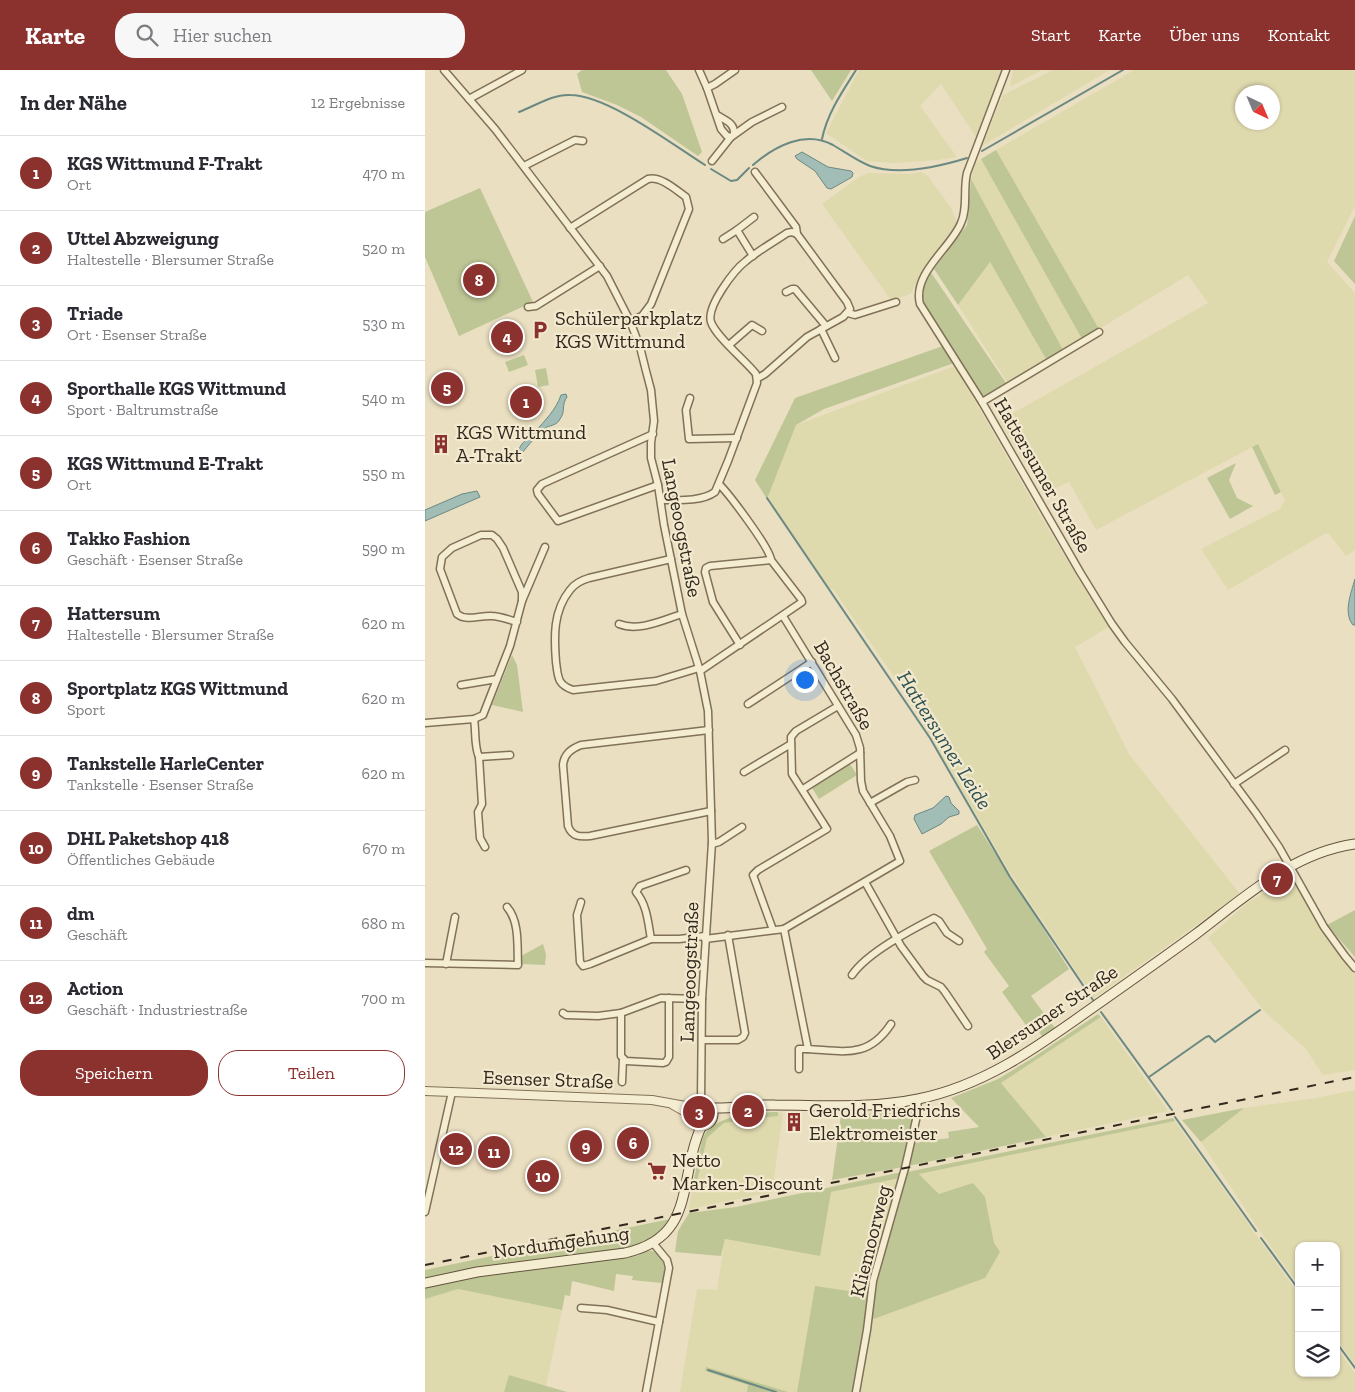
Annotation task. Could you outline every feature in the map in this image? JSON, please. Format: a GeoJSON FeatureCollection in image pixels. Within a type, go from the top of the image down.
{"type":"FeatureCollection","features":[{"type":"Feature","properties":{"kind":"main road","name":"Blersumer Straße"},"geometry":{"type":"LineString","coordinates":[[712,1112],[763,1105],[869,1106],[918,1099],[971,1083],[1030,1052],[1168,954],[1265,881],[1289,866],[1323,851],[1355,844]]}},
{"type":"Feature","properties":{"kind":"main road"},"geometry":{"type":"LineString","coordinates":[[701,1102],[705,1102],[712,1112],[709,1122],[698,1124],[690,1110],[694,1104],[701,1102]]}},
{"type":"Feature","properties":{"kind":"main road","name":"Nordumgehung"},"geometry":{"type":"LineString","coordinates":[[425,1283],[477,1272],[625,1253],[653,1243],[670,1227],[681,1208],[698,1124]]}},
{"type":"Feature","properties":{"kind":"street","name":"Langeoogstraße"},"geometry":{"type":"LineString","coordinates":[[444,70],[524,166],[607,276],[630,321],[640,347],[651,390],[654,421],[651,458],[661,500],[664,525],[682,614],[707,699],[712,844],[702,999],[701,1102]]}},
{"type":"Feature","properties":{"kind":"street"},"geometry":{"type":"LineString","coordinates":[[469,99],[522,70]]}},
{"type":"Feature","properties":{"kind":"street"},"geometry":{"type":"LineString","coordinates":[[699,70],[723,132],[727,136],[733,135]]}},
{"type":"Feature","properties":{"kind":"street"},"geometry":{"type":"LineString","coordinates":[[707,88],[735,70]]}},
{"type":"Feature","properties":{"kind":"street","name":"Hattersumer Straße"},"geometry":{"type":"LineString","coordinates":[[1006,70],[964,183],[962,222],[957,232],[928,268],[918,298],[923,310],[982,402],[1080,572],[1113,624],[1125,642],[1172,699],[1256,812],[1324,927],[1355,968]]}},
{"type":"Feature","properties":{"kind":"street"},"geometry":{"type":"LineString","coordinates":[[712,161],[733,135],[752,122],[782,107]]}},
{"type":"Feature","properties":{"kind":"street"},"geometry":{"type":"LineString","coordinates":[[717,115],[730,124],[734,131],[733,135]]}},
{"type":"Feature","properties":{"kind":"street"},"geometry":{"type":"LineString","coordinates":[[524,166],[575,140],[583,141]]}},
{"type":"Feature","properties":{"kind":"street"},"geometry":{"type":"LineString","coordinates":[[661,500],[681,500],[711,495],[715,492],[737,438],[758,378],[807,337],[848,314],[850,309],[847,302],[797,234],[796,227],[755,172]]}},
{"type":"Feature","properties":{"kind":"street"},"geometry":{"type":"LineString","coordinates":[[570,228],[648,179],[659,180],[686,197],[689,209],[651,304],[642,316],[630,321]]}},
{"type":"Feature","properties":{"kind":"street"},"geometry":{"type":"LineString","coordinates":[[723,239],[754,217]]}},
{"type":"Feature","properties":{"kind":"street"},"geometry":{"type":"LineString","coordinates":[[737,230],[753,256]]}},
{"type":"Feature","properties":{"kind":"street"},"geometry":{"type":"LineString","coordinates":[[758,378],[754,371],[715,330],[711,323],[711,311],[723,289],[744,262],[787,233],[797,234]]}},
{"type":"Feature","properties":{"kind":"street"},"geometry":{"type":"LineString","coordinates":[[528,307],[536,306],[600,266]]}},
{"type":"Feature","properties":{"kind":"street"},"geometry":{"type":"LineString","coordinates":[[786,292],[795,289],[823,328],[835,358]]}},
{"type":"Feature","properties":{"kind":"street"},"geometry":{"type":"LineString","coordinates":[[848,314],[855,316],[896,302]]}},
{"type":"Feature","properties":{"kind":"street"},"geometry":{"type":"LineString","coordinates":[[729,345],[752,325],[762,331]]}},
{"type":"Feature","properties":{"kind":"street"},"geometry":{"type":"LineString","coordinates":[[982,402],[1099,332]]}},
{"type":"Feature","properties":{"kind":"street"},"geometry":{"type":"LineString","coordinates":[[690,398],[686,410],[689,439],[737,438]]}},
{"type":"Feature","properties":{"kind":"street"},"geometry":{"type":"LineString","coordinates":[[653,434],[542,484],[537,490],[542,501],[558,521],[658,485]]}},
{"type":"Feature","properties":{"kind":"street"},"geometry":{"type":"LineString","coordinates":[[671,559],[589,578],[578,582],[569,590],[561,605],[554,628],[557,675],[566,687],[573,690],[656,681],[699,669],[741,644],[802,602],[771,560],[771,555],[762,541],[719,484]]}},
{"type":"Feature","properties":{"kind":"street"},"geometry":{"type":"LineString","coordinates":[[517,622],[492,616],[467,618],[457,614],[440,568],[442,557],[452,548],[481,534],[492,535],[503,548],[522,592],[522,601]]}},
{"type":"Feature","properties":{"kind":"street"},"geometry":{"type":"LineString","coordinates":[[425,723],[473,719],[483,715],[510,646],[522,601],[545,551],[545,547]]}},
{"type":"Feature","properties":{"kind":"street"},"geometry":{"type":"LineString","coordinates":[[741,644],[713,602],[705,572],[706,568],[771,560]]}},
{"type":"Feature","properties":{"kind":"street"},"geometry":{"type":"LineString","coordinates":[[619,624],[628,628],[643,626],[682,614]]}},
{"type":"Feature","properties":{"kind":"street","name":"Bachstraße"},"geometry":{"type":"LineString","coordinates":[[651,939],[705,937],[784,929],[900,861],[890,836],[863,791],[860,754],[856,735],[783,616]]}},
{"type":"Feature","properties":{"kind":"street"},"geometry":{"type":"LineString","coordinates":[[748,704],[811,662]]}},
{"type":"Feature","properties":{"kind":"street"},"geometry":{"type":"LineString","coordinates":[[461,685],[497,678]]}},
{"type":"Feature","properties":{"kind":"street"},"geometry":{"type":"LineString","coordinates":[[773,930],[753,875],[758,870],[827,829],[792,774],[791,744],[793,734],[838,706]]}},
{"type":"Feature","properties":{"kind":"street"},"geometry":{"type":"LineString","coordinates":[[473,719],[479,757],[482,804],[478,812],[480,838],[485,847]]}},
{"type":"Feature","properties":{"kind":"street"},"geometry":{"type":"LineString","coordinates":[[709,730],[581,745],[572,749],[567,754],[563,765],[568,826],[576,836],[590,836],[711,812]]}},
{"type":"Feature","properties":{"kind":"street"},"geometry":{"type":"LineString","coordinates":[[744,772],[791,744]]}},
{"type":"Feature","properties":{"kind":"street"},"geometry":{"type":"LineString","coordinates":[[1234,784],[1285,750]]}},
{"type":"Feature","properties":{"kind":"street"},"geometry":{"type":"LineString","coordinates":[[803,789],[860,754]]}},
{"type":"Feature","properties":{"kind":"street"},"geometry":{"type":"LineString","coordinates":[[479,757],[509,756]]}},
{"type":"Feature","properties":{"kind":"street"},"geometry":{"type":"LineString","coordinates":[[870,803],[907,782],[915,780]]}},
{"type":"Feature","properties":{"kind":"street"},"geometry":{"type":"LineString","coordinates":[[712,844],[719,842],[742,827]]}},
{"type":"Feature","properties":{"kind":"street"},"geometry":{"type":"LineString","coordinates":[[581,902],[577,915],[580,962],[583,966],[651,939],[645,908],[636,892],[639,886],[686,870]]}},
{"type":"Feature","properties":{"kind":"street"},"geometry":{"type":"LineString","coordinates":[[865,882],[897,939],[923,976],[941,987],[968,1026]]}},
{"type":"Feature","properties":{"kind":"street"},"geometry":{"type":"LineString","coordinates":[[425,963],[518,966],[515,922],[513,914],[507,907]]}},
{"type":"Feature","properties":{"kind":"street"},"geometry":{"type":"LineString","coordinates":[[445,964],[455,918]]}},
{"type":"Feature","properties":{"kind":"street"},"geometry":{"type":"LineString","coordinates":[[852,974],[860,963],[934,918],[939,921],[947,934],[959,941]]}},
{"type":"Feature","properties":{"kind":"street"},"geometry":{"type":"LineString","coordinates":[[784,929],[808,1049]]}},
{"type":"Feature","properties":{"kind":"street"},"geometry":{"type":"LineString","coordinates":[[702,1040],[738,1040],[745,1033],[728,935]]}},
{"type":"Feature","properties":{"kind":"street"},"geometry":{"type":"LineString","coordinates":[[563,1013],[566,1015],[598,1016],[621,1013],[661,998],[702,999]]}},
{"type":"Feature","properties":{"kind":"street"},"geometry":{"type":"LineString","coordinates":[[623,1059],[625,1062],[663,1063],[668,1060],[669,998]]}},
{"type":"Feature","properties":{"kind":"street"},"geometry":{"type":"LineString","coordinates":[[621,1013],[622,1082]]}},
{"type":"Feature","properties":{"kind":"street"},"geometry":{"type":"LineString","coordinates":[[799,1069],[799,1049],[859,1051],[883,1036],[891,1024]]}},
{"type":"Feature","properties":{"kind":"street","name":"Esenser Straße"},"geometry":{"type":"LineString","coordinates":[[425,1091],[645,1099],[690,1110]]}},
{"type":"Feature","properties":{"kind":"street"},"geometry":{"type":"LineString","coordinates":[[425,1212],[452,1092]]}},
{"type":"Feature","properties":{"kind":"street","name":"Kliemoorweg"},"geometry":{"type":"LineString","coordinates":[[855,1392],[867,1330],[873,1281],[905,1168],[916,1120],[918,1099]]}},
{"type":"Feature","properties":{"kind":"street"},"geometry":{"type":"LineString","coordinates":[[646,1392],[669,1268],[667,1260],[653,1243]]}},
{"type":"Feature","properties":{"kind":"street"},"geometry":{"type":"LineString","coordinates":[[581,1308],[607,1310],[659,1322]]}},
{"type":"Feature","properties":{"kind":"shaded area"},"geometry":{"type":"Polygon","coordinates":[[[859,70],[1002,70],[976,137],[941,84],[920,106],[957,157],[892,163],[867,161],[826,133],[859,70]]]}},
{"type":"Feature","properties":{"kind":"shaded area"},"geometry":{"type":"Polygon","coordinates":[[[1013,70],[1042,70],[1010,87],[1013,70]]]}},
{"type":"Feature","properties":{"kind":"shaded area"},"geometry":{"type":"Polygon","coordinates":[[[1053,70],[1108,71],[982,146],[1003,95],[1053,70]]]}},
{"type":"Feature","properties":{"kind":"shaded area"},"geometry":{"type":"Polygon","coordinates":[[[1134,70],[1355,70],[1355,206],[1327,262],[1355,293],[1355,550],[1346,556],[1330,535],[1326,533],[1228,590],[1201,549],[1280,509],[1285,500],[1258,444],[1096,530],[1069,482],[1043,494],[1039,484],[999,421],[1208,303],[1188,275],[1099,329],[996,150],[1134,70]]]}},
{"type":"Feature","properties":{"kind":"shaded area"},"geometry":{"type":"Polygon","coordinates":[[[981,159],[1082,339],[1063,350],[971,179],[976,163],[981,159]]]}},
{"type":"Feature","properties":{"kind":"shaded area"},"geometry":{"type":"Polygon","coordinates":[[[921,172],[928,176],[951,208],[957,223],[947,240],[920,274],[912,292],[891,300],[822,204],[859,177],[868,173],[911,174],[921,172]]]}},
{"type":"Feature","properties":{"kind":"shaded area"},"geometry":{"type":"Polygon","coordinates":[[[990,262],[1046,359],[1007,382],[958,305],[990,262]]]}},
{"type":"Feature","properties":{"kind":"shaded area"},"geometry":{"type":"Polygon","coordinates":[[[955,366],[1043,520],[1109,627],[1075,647],[1129,754],[1240,894],[1094,998],[1009,871],[902,688],[833,589],[829,588],[767,498],[796,425],[955,366]]]}},
{"type":"Feature","properties":{"kind":"shaded area"},"geometry":{"type":"Polygon","coordinates":[[[1291,877],[1334,948],[1355,971],[1355,1070],[1323,1075],[1306,1049],[1264,1011],[1208,938],[1247,903],[1291,877]]]}},
{"type":"Feature","properties":{"kind":"shaded area"},"geometry":{"type":"Polygon","coordinates":[[[1101,1017],[1168,1111],[1046,1137],[1001,1083],[1101,1017]]]}},
{"type":"Feature","properties":{"kind":"shaded area"},"geometry":{"type":"Polygon","coordinates":[[[1355,1090],[1355,1365],[1340,1344],[1340,1242],[1295,1242],[1295,1280],[1201,1142],[1244,1108],[1316,1098],[1355,1090]]]}},
{"type":"Feature","properties":{"kind":"shaded area"},"geometry":{"type":"Polygon","coordinates":[[[778,1112],[783,1113],[772,1192],[689,1209],[693,1184],[697,1182],[707,1138],[724,1123],[778,1116],[778,1112]]]}},
{"type":"Feature","properties":{"kind":"shaded area"},"geometry":{"type":"Polygon","coordinates":[[[1175,1121],[1295,1289],[1295,1377],[1340,1377],[1340,1352],[1355,1373],[1355,1392],[858,1392],[871,1320],[985,1278],[994,1243],[985,1197],[939,1194],[919,1174],[1175,1121]]]}},
{"type":"Feature","properties":{"kind":"shaded area"},"geometry":{"type":"Polygon","coordinates":[[[900,1178],[869,1294],[815,1287],[797,1392],[788,1392],[706,1368],[705,1371],[748,1385],[747,1392],[680,1392],[697,1289],[717,1290],[725,1239],[782,1250],[831,1192],[900,1178]]]}},
{"type":"Feature","properties":{"kind":"shaded area"},"geometry":{"type":"Polygon","coordinates":[[[458,1289],[562,1310],[546,1386],[509,1375],[504,1392],[425,1392],[425,1299],[458,1289]]]}},
{"type":"Feature","properties":{"kind":"green space"},"geometry":{"type":"Polygon","coordinates":[[[582,70],[666,70],[682,94],[702,152],[698,156],[641,117],[617,105],[582,92],[577,74],[582,70]]]}},
{"type":"Feature","properties":{"kind":"green space"},"geometry":{"type":"Polygon","coordinates":[[[811,70],[851,70],[832,101],[811,70]]]}},
{"type":"Feature","properties":{"kind":"green space"},"geometry":{"type":"Polygon","coordinates":[[[996,150],[1099,329],[1082,339],[981,159],[996,150]]]}},
{"type":"Feature","properties":{"kind":"green space"},"geometry":{"type":"Polygon","coordinates":[[[971,179],[1063,350],[1046,359],[990,262],[958,305],[934,269],[967,225],[971,179]]]}},
{"type":"Feature","properties":{"kind":"green space"},"geometry":{"type":"Polygon","coordinates":[[[480,188],[533,302],[459,336],[425,257],[425,212],[480,188]]]}},
{"type":"Feature","properties":{"kind":"green space"},"geometry":{"type":"Polygon","coordinates":[[[1355,216],[1355,284],[1334,261],[1355,216]]]}},
{"type":"Feature","properties":{"kind":"green space"},"geometry":{"type":"Polygon","coordinates":[[[930,271],[1006,383],[984,397],[927,314],[923,292],[930,271]]]}},
{"type":"Feature","properties":{"kind":"green space"},"geometry":{"type":"Polygon","coordinates":[[[943,346],[954,363],[824,409],[796,425],[767,499],[755,480],[795,398],[943,346]]]}},
{"type":"Feature","properties":{"kind":"green space"},"geometry":{"type":"Polygon","coordinates":[[[524,355],[528,365],[509,372],[505,362],[524,355]]]}},
{"type":"Feature","properties":{"kind":"green space"},"geometry":{"type":"Polygon","coordinates":[[[546,368],[549,385],[538,387],[535,370],[546,368]]]}},
{"type":"Feature","properties":{"kind":"green space"},"geometry":{"type":"Polygon","coordinates":[[[1258,444],[1281,492],[1275,495],[1252,447],[1258,444]]]}},
{"type":"Feature","properties":{"kind":"green space"},"geometry":{"type":"Polygon","coordinates":[[[1236,463],[1229,480],[1237,498],[1253,506],[1230,519],[1207,478],[1236,463]]]}},
{"type":"Feature","properties":{"kind":"green space"},"geometry":{"type":"Polygon","coordinates":[[[512,655],[517,665],[523,712],[492,705],[512,655]]]}},
{"type":"Feature","properties":{"kind":"green space"},"geometry":{"type":"Polygon","coordinates":[[[850,764],[857,775],[819,799],[812,788],[850,764]]]}},
{"type":"Feature","properties":{"kind":"green space"},"geometry":{"type":"Polygon","coordinates":[[[977,825],[1069,969],[1031,996],[1055,1028],[1043,1038],[1034,1024],[1028,1028],[1002,992],[1009,986],[984,952],[987,949],[929,851],[977,825]]]}},
{"type":"Feature","properties":{"kind":"green space"},"geometry":{"type":"Polygon","coordinates":[[[1355,910],[1355,957],[1327,925],[1355,910]]]}},
{"type":"Feature","properties":{"kind":"green space"},"geometry":{"type":"Polygon","coordinates":[[[543,944],[546,954],[545,965],[522,964],[521,956],[543,944]]]}},
{"type":"Feature","properties":{"kind":"green space"},"geometry":{"type":"Polygon","coordinates":[[[1098,1014],[1101,1017],[1001,1083],[1046,1137],[908,1166],[914,1143],[949,1138],[948,1132],[979,1127],[951,1098],[998,1079],[1098,1014]]]}},
{"type":"Feature","properties":{"kind":"green space"},"geometry":{"type":"Polygon","coordinates":[[[915,1107],[903,1167],[832,1180],[841,1115],[861,1115],[915,1107]]]}},
{"type":"Feature","properties":{"kind":"green space"},"geometry":{"type":"Polygon","coordinates":[[[1244,1108],[1201,1142],[1182,1120],[1244,1108]]]}},
{"type":"Feature","properties":{"kind":"green space"},"geometry":{"type":"Polygon","coordinates":[[[778,1112],[778,1116],[724,1123],[707,1138],[697,1182],[693,1184],[702,1139],[708,1131],[715,1125],[733,1117],[778,1112]]]}},
{"type":"Feature","properties":{"kind":"green space"},"geometry":{"type":"Polygon","coordinates":[[[1173,1118],[1175,1121],[919,1174],[939,1194],[973,1183],[985,1197],[994,1243],[1000,1252],[985,1278],[871,1320],[877,1280],[907,1172],[1173,1118]]]}},
{"type":"Feature","properties":{"kind":"green space"},"geometry":{"type":"Polygon","coordinates":[[[902,1172],[900,1178],[831,1192],[820,1256],[725,1239],[721,1256],[675,1252],[678,1231],[689,1213],[736,1207],[902,1172]]]}},
{"type":"Feature","properties":{"kind":"green space"},"geometry":{"type":"Polygon","coordinates":[[[670,1219],[652,1237],[629,1249],[425,1280],[425,1270],[670,1219]]]}},
{"type":"Feature","properties":{"kind":"green space"},"geometry":{"type":"Polygon","coordinates":[[[647,1251],[653,1251],[662,1260],[664,1282],[632,1280],[633,1276],[616,1274],[614,1291],[572,1281],[570,1296],[565,1295],[562,1310],[458,1289],[425,1299],[425,1288],[454,1280],[637,1256],[647,1251]]]}},
{"type":"Feature","properties":{"kind":"green space"},"geometry":{"type":"Polygon","coordinates":[[[815,1286],[869,1294],[852,1392],[797,1392],[815,1286]]]}},
{"type":"Feature","properties":{"kind":"green space"},"geometry":{"type":"Polygon","coordinates":[[[706,1367],[788,1392],[747,1392],[748,1385],[705,1371],[706,1367]]]}},
{"type":"Feature","properties":{"kind":"green space"},"geometry":{"type":"Polygon","coordinates":[[[509,1375],[567,1392],[504,1392],[509,1375]]]}},
{"type":"Feature","properties":{"kind":"water"},"geometry":{"type":"Polygon","coordinates":[[[802,152],[828,167],[851,171],[853,173],[852,177],[831,189],[827,188],[815,171],[797,159],[795,156],[802,152]]]}},
{"type":"Feature","properties":{"kind":"water"},"geometry":{"type":"Polygon","coordinates":[[[566,394],[563,413],[559,421],[544,429],[522,453],[519,450],[522,444],[550,415],[561,395],[566,394]]]}},
{"type":"Feature","properties":{"kind":"water"},"geometry":{"type":"Polygon","coordinates":[[[477,491],[480,497],[425,521],[425,510],[462,494],[477,491]]]}},
{"type":"Feature","properties":{"kind":"water"},"geometry":{"type":"Polygon","coordinates":[[[1355,579],[1355,625],[1353,625],[1348,609],[1355,579]]]}},
{"type":"Feature","properties":{"kind":"water"},"geometry":{"type":"Polygon","coordinates":[[[946,796],[949,797],[951,803],[959,811],[959,814],[949,817],[941,824],[922,834],[914,819],[915,815],[933,808],[946,796]]]}},
{"type":"Feature","properties":{"kind":"waterway"},"geometry":{"type":"LineString","coordinates":[[822,139],[831,112],[856,70]]}},
{"type":"Feature","properties":{"kind":"waterway"},"geometry":{"type":"LineString","coordinates":[[982,151],[1123,70]]}},
{"type":"Feature","properties":{"kind":"waterway"},"geometry":{"type":"LineString","coordinates":[[519,112],[557,96],[585,97],[602,103],[639,122],[705,165]]}},
{"type":"Feature","properties":{"kind":"waterway"},"geometry":{"type":"LineString","coordinates":[[753,165],[781,146],[791,142],[812,139],[833,145],[865,164],[882,169],[919,169],[967,158]]}},
{"type":"Feature","properties":{"kind":"waterway"},"geometry":{"type":"LineString","coordinates":[[711,169],[731,181],[737,180],[749,168]]}},
{"type":"Feature","properties":{"kind":"waterway","name":"Hattersumer Leide"},"geometry":{"type":"LineString","coordinates":[[767,498],[930,738],[1010,877],[1093,1000]]}},
{"type":"Feature","properties":{"kind":"waterway"},"geometry":{"type":"LineString","coordinates":[[1149,1077],[1206,1037],[1209,1036],[1215,1042],[1260,1010]]}},
{"type":"Feature","properties":{"kind":"waterway","name":"Hattersumer Leide"},"geometry":{"type":"LineString","coordinates":[[1101,1012],[1172,1110]]}},
{"type":"Feature","properties":{"kind":"waterway","name":"Hattersumer Leide"},"geometry":{"type":"LineString","coordinates":[[1175,1117],[1256,1231]]}},
{"type":"Feature","properties":{"kind":"waterway","name":"Hattersumer Leide"},"geometry":{"type":"LineString","coordinates":[[1261,1238],[1297,1287]]}},
{"type":"Feature","properties":{"kind":"waterway","name":"Hattersumer Leide"},"geometry":{"type":"LineString","coordinates":[[1340,1347],[1355,1368]]}},
{"type":"Feature","properties":{"kind":"waterway"},"geometry":{"type":"LineString","coordinates":[[708,1370],[776,1392]]}},
{"type":"Feature","properties":{"kind":"railway"},"geometry":{"type":"LineString","coordinates":[[425,1265],[1355,1077]]}},
{"type":"Feature","properties":{"kind":"place","name":"Sportplatz KGS Wittmund"},"geometry":{"type":"Point","coordinates":[479,280]}},
{"type":"Feature","properties":{"kind":"place","name":"Schülerparkplatz KGS Wittmund"},"geometry":{"type":"Point","coordinates":[540,330]}},
{"type":"Feature","properties":{"kind":"place","name":"Sporthalle KGS Wittmund"},"geometry":{"type":"Point","coordinates":[507,337]}},
{"type":"Feature","properties":{"kind":"place","name":"KGS Wittmund E-Trakt"},"geometry":{"type":"Point","coordinates":[447,388]}},
{"type":"Feature","properties":{"kind":"place","name":"KGS Wittmund F-Trakt"},"geometry":{"type":"Point","coordinates":[526,402]}},
{"type":"Feature","properties":{"kind":"place","name":"KGS Wittmund A-Trakt"},"geometry":{"type":"Point","coordinates":[441,444]}},
{"type":"Feature","properties":{"kind":"place","name":"Hattersum"},"geometry":{"type":"Point","coordinates":[1277,879]}},
{"type":"Feature","properties":{"kind":"place","name":"Uttel Abzweigung"},"geometry":{"type":"Point","coordinates":[748,1111]}},
{"type":"Feature","properties":{"kind":"place","name":"Triade"},"geometry":{"type":"Point","coordinates":[699,1112]}},
{"type":"Feature","properties":{"kind":"place","name":"Gerold Friedrichs Elektromeister"},"geometry":{"type":"Point","coordinates":[794,1122]}},
{"type":"Feature","properties":{"kind":"place","name":"Takko Fashion"},"geometry":{"type":"Point","coordinates":[633,1143]}},
{"type":"Feature","properties":{"kind":"place","name":"Tankstelle HarleCenter"},"geometry":{"type":"Point","coordinates":[586,1146]}},
{"type":"Feature","properties":{"kind":"place","name":"Action"},"geometry":{"type":"Point","coordinates":[456,1149]}},
{"type":"Feature","properties":{"kind":"place","name":"dm"},"geometry":{"type":"Point","coordinates":[494,1152]}},
{"type":"Feature","properties":{"kind":"place","name":"Netto Marken-Discount"},"geometry":{"type":"Point","coordinates":[657,1171]}},
{"type":"Feature","properties":{"kind":"place","name":"DHL Paketshop 418"},"geometry":{"type":"Point","coordinates":[543,1176]}}]}
